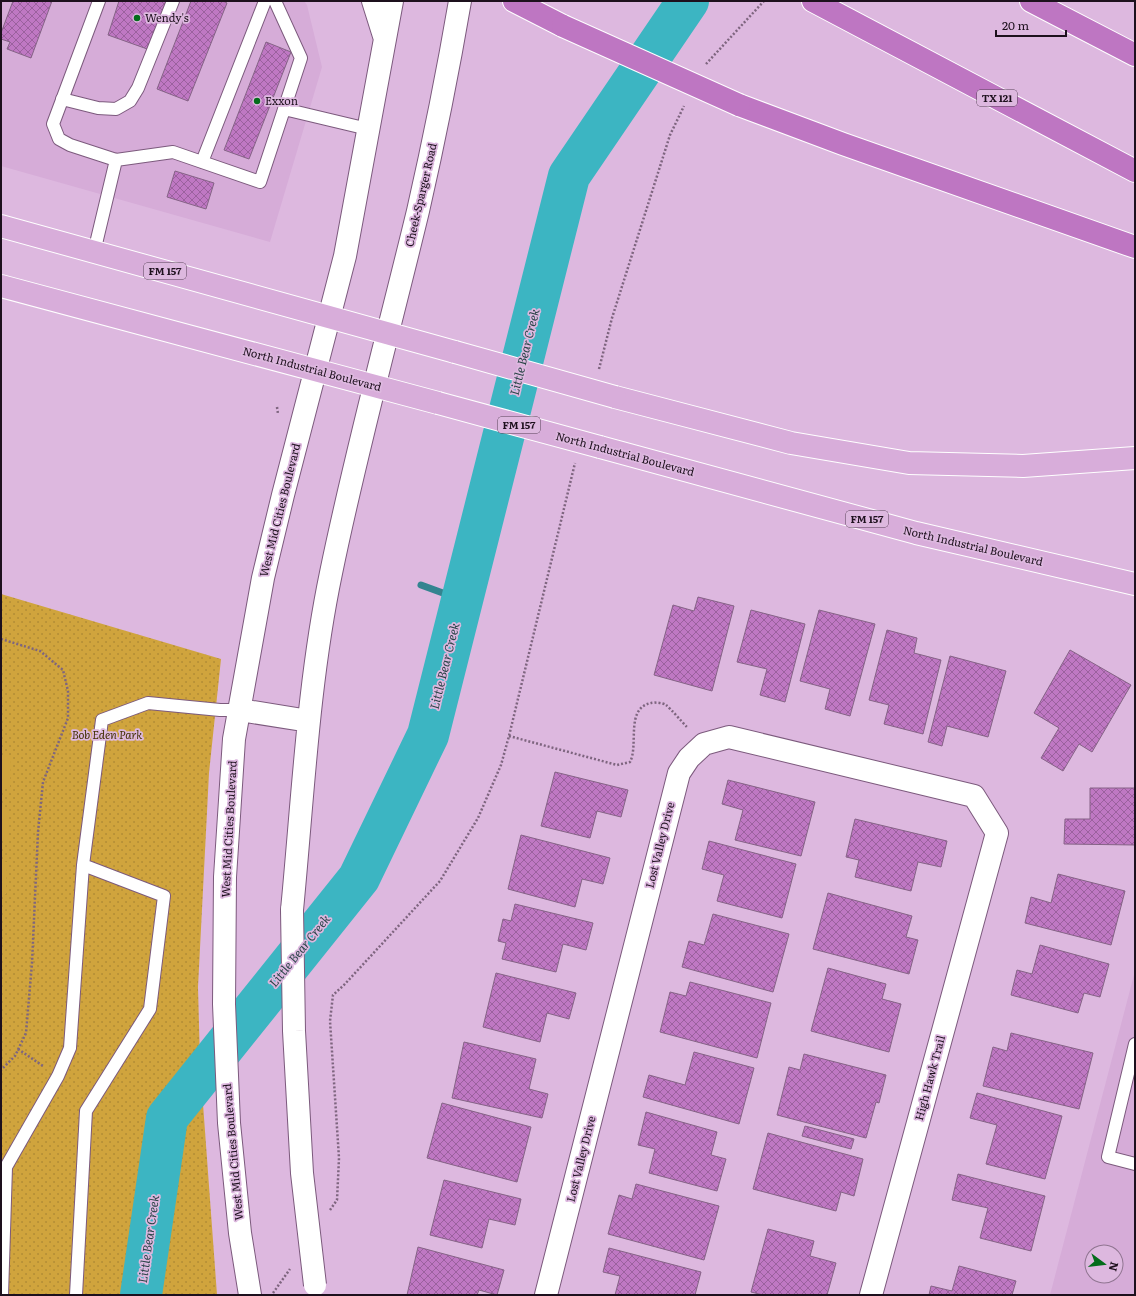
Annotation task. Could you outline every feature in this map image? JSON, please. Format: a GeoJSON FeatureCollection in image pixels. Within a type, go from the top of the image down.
{"type":"FeatureCollection","features":[{"type":"Feature","properties":{"kind":"highway"},"geometry":{"type":"LineString","coordinates":[[514,1],[531,6],[563,26],[739,105],[878,157],[1135,247]]}},
{"type":"Feature","properties":{"kind":"highway","name":"TX 121"},"geometry":{"type":"LineString","coordinates":[[813,1],[1135,171]]}},
{"type":"Feature","properties":{"kind":"highway"},"geometry":{"type":"LineString","coordinates":[[1031,1],[1135,55]]}},
{"type":"Feature","properties":{"kind":"main road"},"geometry":{"type":"LineString","coordinates":[[373,1],[385,40]]}},
{"type":"Feature","properties":{"kind":"main road"},"geometry":{"type":"LineString","coordinates":[[315,370],[345,256],[392,1]]}},
{"type":"Feature","properties":{"kind":"main road","name":"Cheek-Sparger Road"},"geometry":{"type":"LineString","coordinates":[[375,387],[435,132],[460,1]]}},
{"type":"Feature","properties":{"kind":"main road","name":"FM 157"},"geometry":{"type":"LineString","coordinates":[[1,226],[616,397],[791,443],[909,463],[1023,466],[1135,458]]}},
{"type":"Feature","properties":{"kind":"main road","name":"North Industrial Boulevard"},"geometry":{"type":"LineString","coordinates":[[1,286],[916,533],[1135,584]]}},
{"type":"Feature","properties":{"kind":"main road","name":"West Mid Cities Boulevard"},"geometry":{"type":"LineString","coordinates":[[250,1295],[240,1233],[230,1123],[224,1004],[225,877],[234,739],[263,578],[282,495],[315,370]]}},
{"type":"Feature","properties":{"kind":"main road"},"geometry":{"type":"LineString","coordinates":[[316,1290],[302,1173],[294,1031],[292,910],[315,668],[331,575],[375,387]]}},
{"type":"Feature","properties":{"kind":"main road"},"geometry":{"type":"LineString","coordinates":[[240,710],[309,722]]}},
{"type":"Feature","properties":{"kind":"main road","name":"Lost Valley Drive"},"geometry":{"type":"LineString","coordinates":[[546,1295],[679,773],[689,758],[704,744],[729,737],[974,796],[997,833],[989,862]]}},
{"type":"Feature","properties":{"kind":"main road","name":"High Hawk Trail"},"geometry":{"type":"LineString","coordinates":[[871,1295],[989,862]]}},
{"type":"Feature","properties":{"kind":"lane"},"geometry":{"type":"LineString","coordinates":[[99,1],[53,124],[59,139],[116,160],[173,152],[260,182],[301,58],[275,1]]}},
{"type":"Feature","properties":{"kind":"lane"},"geometry":{"type":"LineString","coordinates":[[62,99],[98,108],[116,109],[130,100],[138,88],[173,1]]}},
{"type":"Feature","properties":{"kind":"lane"},"geometry":{"type":"LineString","coordinates":[[202,162],[265,1]]}},
{"type":"Feature","properties":{"kind":"lane"},"geometry":{"type":"LineString","coordinates":[[284,109],[368,129]]}},
{"type":"Feature","properties":{"kind":"lane"},"geometry":{"type":"LineString","coordinates":[[94,252],[116,160]]}},
{"type":"Feature","properties":{"kind":"lane"},"geometry":{"type":"LineString","coordinates":[[2,1295],[6,1167],[58,1076],[70,1048],[83,865],[102,720],[148,704],[220,710],[240,710]]}},
{"type":"Feature","properties":{"kind":"lane"},"geometry":{"type":"LineString","coordinates":[[76,1295],[86,1111],[150,1009],[164,896],[83,865]]}},
{"type":"Feature","properties":{"kind":"lane"},"geometry":{"type":"LineString","coordinates":[[1135,1044],[1108,1157],[1135,1164]]}},
{"type":"Feature","properties":{"kind":"path"},"geometry":{"type":"LineString","coordinates":[[702,68],[764,1]]}},
{"type":"Feature","properties":{"kind":"path"},"geometry":{"type":"LineString","coordinates":[[598,372],[612,318],[670,135],[686,102]]}},
{"type":"Feature","properties":{"kind":"path"},"geometry":{"type":"LineString","coordinates":[[328,1212],[337,1200],[339,1158],[330,1021],[333,995],[440,881],[478,818],[500,765],[509,736],[576,457]]}},
{"type":"Feature","properties":{"kind":"path"},"geometry":{"type":"LineString","coordinates":[[1,639],[40,651],[63,670],[68,691],[68,718],[43,782],[38,832],[32,963],[26,1034],[15,1056],[1,1070]]}},
{"type":"Feature","properties":{"kind":"path"},"geometry":{"type":"LineString","coordinates":[[509,736],[617,765],[624,764],[630,762],[632,758],[634,747],[633,731],[635,718],[639,709],[645,704],[654,703],[665,704],[704,744]]}},
{"type":"Feature","properties":{"kind":"path"},"geometry":{"type":"LineString","coordinates":[[18,1049],[58,1076]]}},
{"type":"Feature","properties":{"kind":"path"},"geometry":{"type":"LineString","coordinates":[[272,1295],[294,1263]]}},
{"type":"Feature","properties":{"kind":"shaded area"},"geometry":{"type":"Polygon","coordinates":[[[1,1],[304,1],[307,5],[322,67],[270,242],[1,166],[1,1]]]}},
{"type":"Feature","properties":{"kind":"shaded area"},"geometry":{"type":"Polygon","coordinates":[[[1135,971],[1135,1295],[1050,1295],[1135,971]]]}},
{"type":"Feature","properties":{"kind":"green space","name":"Bob Eden Park"},"geometry":{"type":"Polygon","coordinates":[[[1,594],[221,659],[209,773],[198,987],[200,1063],[217,1295],[1,1295],[1,594]]]}},
{"type":"Feature","properties":{"kind":"green space"},"geometry":{"type":"Polygon","coordinates":[[[1,755],[11,755],[10,788],[1,787],[1,755]]]}},
{"type":"Feature","properties":{"kind":"green space"},"geometry":{"type":"Polygon","coordinates":[[[1,808],[9,809],[8,841],[1,841],[1,808]]]}},
{"type":"Feature","properties":{"kind":"green space"},"geometry":{"type":"Polygon","coordinates":[[[1,861],[7,862],[6,894],[1,894],[1,861]]]}},
{"type":"Feature","properties":{"kind":"building"},"geometry":{"type":"Polygon","coordinates":[[[13,1],[52,1],[31,58],[7,49],[10,42],[1,39],[1,33],[13,1]]]}},
{"type":"Feature","properties":{"kind":"building","name":"Wendy's"},"geometry":{"type":"Polygon","coordinates":[[[119,1],[167,1],[150,50],[108,35],[119,1]]]}},
{"type":"Feature","properties":{"kind":"building"},"geometry":{"type":"Polygon","coordinates":[[[191,1],[223,1],[227,3],[188,101],[157,89],[191,1]]]}},
{"type":"Feature","properties":{"kind":"building","name":"Exxon"},"geometry":{"type":"Polygon","coordinates":[[[266,42],[291,52],[249,159],[224,150],[266,42]]]}},
{"type":"Feature","properties":{"kind":"building"},"geometry":{"type":"Polygon","coordinates":[[[175,171],[214,183],[206,209],[167,197],[175,171]]]}},
{"type":"Feature","properties":{"kind":"building"},"geometry":{"type":"Polygon","coordinates":[[[698,597],[734,606],[712,691],[654,675],[673,605],[694,611],[698,597]]]}},
{"type":"Feature","properties":{"kind":"building"},"geometry":{"type":"Polygon","coordinates":[[[751,610],[805,624],[785,702],[760,695],[767,669],[737,662],[751,610]]]}},
{"type":"Feature","properties":{"kind":"building"},"geometry":{"type":"Polygon","coordinates":[[[819,610],[875,624],[850,716],[825,709],[830,689],[800,681],[819,610]]]}},
{"type":"Feature","properties":{"kind":"building"},"geometry":{"type":"Polygon","coordinates":[[[887,630],[917,638],[914,653],[941,660],[923,734],[884,724],[889,705],[869,700],[887,630]]]}},
{"type":"Feature","properties":{"kind":"building"},"geometry":{"type":"Polygon","coordinates":[[[1070,650],[1131,685],[1092,752],[1079,744],[1063,771],[1041,758],[1059,728],[1034,713],[1070,650]]]}},
{"type":"Feature","properties":{"kind":"building"},"geometry":{"type":"Polygon","coordinates":[[[950,656],[1006,671],[988,737],[947,726],[942,746],[928,742],[950,656]]]}},
{"type":"Feature","properties":{"kind":"building"},"geometry":{"type":"Polygon","coordinates":[[[555,772],[628,790],[621,817],[597,811],[590,838],[541,826],[555,772]]]}},
{"type":"Feature","properties":{"kind":"building"},"geometry":{"type":"Polygon","coordinates":[[[728,780],[815,802],[801,856],[735,840],[743,810],[722,804],[728,780]]]}},
{"type":"Feature","properties":{"kind":"building"},"geometry":{"type":"Polygon","coordinates":[[[1090,788],[1135,788],[1135,845],[1064,844],[1065,819],[1090,819],[1090,788]]]}},
{"type":"Feature","properties":{"kind":"building"},"geometry":{"type":"Polygon","coordinates":[[[855,819],[947,841],[941,867],[918,862],[911,891],[855,877],[859,860],[846,857],[855,819]]]}},
{"type":"Feature","properties":{"kind":"building"},"geometry":{"type":"Polygon","coordinates":[[[521,835],[610,858],[603,884],[582,879],[575,907],[508,889],[521,835]]]}},
{"type":"Feature","properties":{"kind":"building"},"geometry":{"type":"Polygon","coordinates":[[[709,841],[796,864],[782,918],[717,901],[724,875],[702,869],[709,841]]]}},
{"type":"Feature","properties":{"kind":"building"},"geometry":{"type":"Polygon","coordinates":[[[1058,874],[1125,891],[1111,945],[1025,923],[1031,897],[1051,903],[1058,874]]]}},
{"type":"Feature","properties":{"kind":"building"},"geometry":{"type":"Polygon","coordinates":[[[828,893],[912,916],[906,937],[918,940],[909,974],[813,949],[828,893]]]}},
{"type":"Feature","properties":{"kind":"building"},"geometry":{"type":"Polygon","coordinates":[[[515,904],[593,923],[586,950],[563,944],[556,972],[502,959],[506,943],[498,941],[503,919],[511,921],[515,904]]]}},
{"type":"Feature","properties":{"kind":"building"},"geometry":{"type":"Polygon","coordinates":[[[713,914],[789,934],[773,992],[682,967],[689,941],[704,945],[713,914]]]}},
{"type":"Feature","properties":{"kind":"building"},"geometry":{"type":"Polygon","coordinates":[[[1040,945],[1109,964],[1100,997],[1084,993],[1078,1013],[1011,995],[1017,970],[1032,974],[1040,945]]]}},
{"type":"Feature","properties":{"kind":"building"},"geometry":{"type":"Polygon","coordinates":[[[828,968],[886,984],[882,999],[901,1004],[889,1052],[811,1031],[828,968]]]}},
{"type":"Feature","properties":{"kind":"building"},"geometry":{"type":"Polygon","coordinates":[[[496,973],[576,993],[569,1019],[547,1013],[540,1042],[483,1027],[496,973]]]}},
{"type":"Feature","properties":{"kind":"building"},"geometry":{"type":"Polygon","coordinates":[[[690,982],[771,1003],[757,1058],[660,1032],[670,992],[686,996],[690,982]]]}},
{"type":"Feature","properties":{"kind":"building"},"geometry":{"type":"Polygon","coordinates":[[[1011,1033],[1093,1053],[1079,1109],[983,1086],[993,1047],[1007,1051],[1011,1033]]]}},
{"type":"Feature","properties":{"kind":"building"},"geometry":{"type":"Polygon","coordinates":[[[464,1042],[536,1059],[529,1089],[548,1094],[542,1118],[452,1098],[464,1042]]]}},
{"type":"Feature","properties":{"kind":"building"},"geometry":{"type":"Polygon","coordinates":[[[694,1052],[754,1068],[739,1124],[643,1097],[649,1075],[685,1085],[694,1052]]]}},
{"type":"Feature","properties":{"kind":"building"},"geometry":{"type":"Polygon","coordinates":[[[804,1054],[886,1075],[879,1103],[876,1102],[866,1138],[777,1115],[789,1067],[800,1070],[804,1054]]]}},
{"type":"Feature","properties":{"kind":"building"},"geometry":{"type":"Polygon","coordinates":[[[977,1093],[1062,1116],[1045,1179],[986,1164],[997,1125],[970,1118],[977,1093]]]}},
{"type":"Feature","properties":{"kind":"building"},"geometry":{"type":"Polygon","coordinates":[[[442,1103],[531,1127],[517,1182],[427,1158],[442,1103]]]}},
{"type":"Feature","properties":{"kind":"building"},"geometry":{"type":"Polygon","coordinates":[[[646,1112],[717,1132],[711,1155],[726,1159],[717,1191],[649,1173],[655,1149],[638,1145],[646,1112]]]}},
{"type":"Feature","properties":{"kind":"building"},"geometry":{"type":"Polygon","coordinates":[[[805,1126],[854,1139],[851,1149],[802,1136],[805,1126]]]}},
{"type":"Feature","properties":{"kind":"building"},"geometry":{"type":"Polygon","coordinates":[[[768,1133],[863,1159],[854,1196],[841,1192],[836,1211],[753,1189],[768,1133]]]}},
{"type":"Feature","properties":{"kind":"building"},"geometry":{"type":"Polygon","coordinates":[[[958,1174],[1045,1196],[1031,1251],[980,1238],[988,1208],[952,1200],[958,1174]]]}},
{"type":"Feature","properties":{"kind":"building"},"geometry":{"type":"Polygon","coordinates":[[[444,1180],[521,1199],[515,1225],[489,1219],[482,1248],[430,1235],[444,1180]]]}},
{"type":"Feature","properties":{"kind":"building"},"geometry":{"type":"Polygon","coordinates":[[[636,1184],[719,1206],[704,1260],[608,1234],[619,1195],[632,1199],[636,1184]]]}},
{"type":"Feature","properties":{"kind":"building"},"geometry":{"type":"Polygon","coordinates":[[[768,1229],[814,1241],[810,1256],[836,1263],[827,1295],[763,1295],[751,1292],[768,1229]]]}},
{"type":"Feature","properties":{"kind":"building"},"geometry":{"type":"Polygon","coordinates":[[[418,1247],[504,1270],[497,1295],[479,1290],[477,1295],[407,1295],[418,1247]]]}},
{"type":"Feature","properties":{"kind":"building"},"geometry":{"type":"Polygon","coordinates":[[[609,1248],[701,1272],[695,1295],[615,1295],[620,1276],[603,1272],[609,1248]]]}},
{"type":"Feature","properties":{"kind":"building"},"geometry":{"type":"Polygon","coordinates":[[[959,1266],[1016,1281],[1012,1295],[929,1295],[931,1286],[952,1291],[959,1266]]]}},
{"type":"Feature","properties":{"kind":"waterway","name":"Little Bear Creek"},"geometry":{"type":"LineString","coordinates":[[141,1295],[167,1118],[359,878],[428,735],[569,176],[688,1]]}},
{"type":"Feature","properties":{"kind":"waterway"},"geometry":{"type":"LineString","coordinates":[[421,585],[462,600]]}},
{"type":"Feature","properties":{"kind":"place","name":"Wendy's"},"geometry":{"type":"Point","coordinates":[137,18]}},
{"type":"Feature","properties":{"kind":"place","name":"Exxon"},"geometry":{"type":"Point","coordinates":[257,101]}}]}
